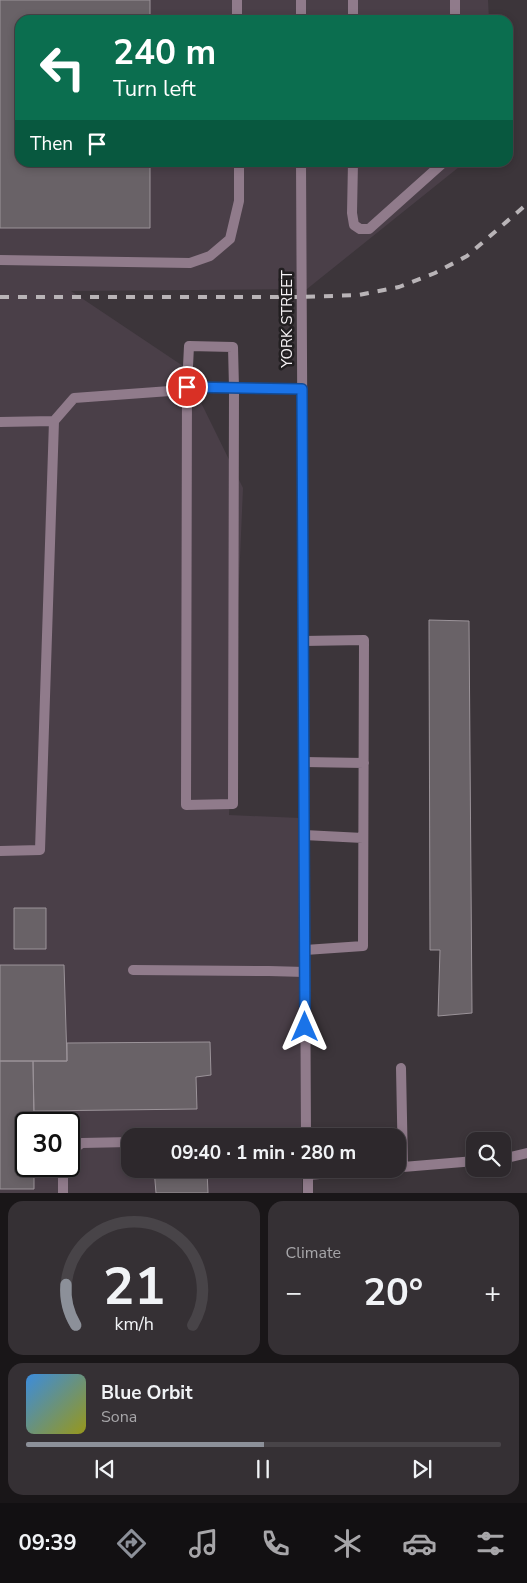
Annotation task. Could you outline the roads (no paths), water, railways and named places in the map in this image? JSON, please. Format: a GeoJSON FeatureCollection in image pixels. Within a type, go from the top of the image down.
{"type":"FeatureCollection","features":[{"type":"Feature","properties":{"kind":"street"},"geometry":{"type":"LineString","coordinates":[[237,0],[237,15]]}},
{"type":"Feature","properties":{"kind":"street"},"geometry":{"type":"LineString","coordinates":[[301,0],[301,15]]}},
{"type":"Feature","properties":{"kind":"street"},"geometry":{"type":"LineString","coordinates":[[353,0],[353,15]]}},
{"type":"Feature","properties":{"kind":"street"},"geometry":{"type":"LineString","coordinates":[[454,0],[455,15]]}},
{"type":"Feature","properties":{"kind":"street"},"geometry":{"type":"LineString","coordinates":[[0,260],[190,262],[210,256],[230,239],[239,202],[239,167]]}},
{"type":"Feature","properties":{"kind":"street","name":"YORK STREET"},"geometry":{"type":"LineString","coordinates":[[301,167],[306,1128]]}},
{"type":"Feature","properties":{"kind":"street"},"geometry":{"type":"LineString","coordinates":[[352,167],[352,213],[354,225],[360,229],[369,229],[438,167]]}},
{"type":"Feature","properties":{"kind":"street"},"geometry":{"type":"LineString","coordinates":[[189,346],[233,347],[233,804],[186,805],[187,387],[189,346]]}},
{"type":"Feature","properties":{"kind":"street"},"geometry":{"type":"LineString","coordinates":[[0,851],[40,850],[54,421],[74,398],[170,392],[187,387],[302,389]]}},
{"type":"Feature","properties":{"kind":"street"},"geometry":{"type":"LineString","coordinates":[[0,422],[54,421]]}},
{"type":"Feature","properties":{"kind":"street"},"geometry":{"type":"LineString","coordinates":[[303,640],[364,640],[362,946],[305,950]]}},
{"type":"Feature","properties":{"kind":"street"},"geometry":{"type":"LineString","coordinates":[[304,762],[364,763]]}},
{"type":"Feature","properties":{"kind":"street"},"geometry":{"type":"LineString","coordinates":[[304,835],[363,838]]}},
{"type":"Feature","properties":{"kind":"street"},"geometry":{"type":"LineString","coordinates":[[133,970],[269,970],[305,972]]}},
{"type":"Feature","properties":{"kind":"street"},"geometry":{"type":"LineString","coordinates":[[400,1128],[401,1068]]}},
{"type":"Feature","properties":{"kind":"street"},"geometry":{"type":"LineString","coordinates":[[80,1144],[121,1142]]}},
{"type":"Feature","properties":{"kind":"street"},"geometry":{"type":"LineString","coordinates":[[511,1156],[527,1153]]}},
{"type":"Feature","properties":{"kind":"street"},"geometry":{"type":"LineString","coordinates":[[406,1167],[466,1162]]}},
{"type":"Feature","properties":{"kind":"street"},"geometry":{"type":"LineString","coordinates":[[63,1177],[63,1193]]}},
{"type":"Feature","properties":{"kind":"street"},"geometry":{"type":"LineString","coordinates":[[308,1178],[308,1193]]}},
{"type":"Feature","properties":{"kind":"railway"},"geometry":{"type":"LineString","coordinates":[[0,297],[302,297],[359,295],[399,287],[435,273],[467,256],[527,204]]}}]}
